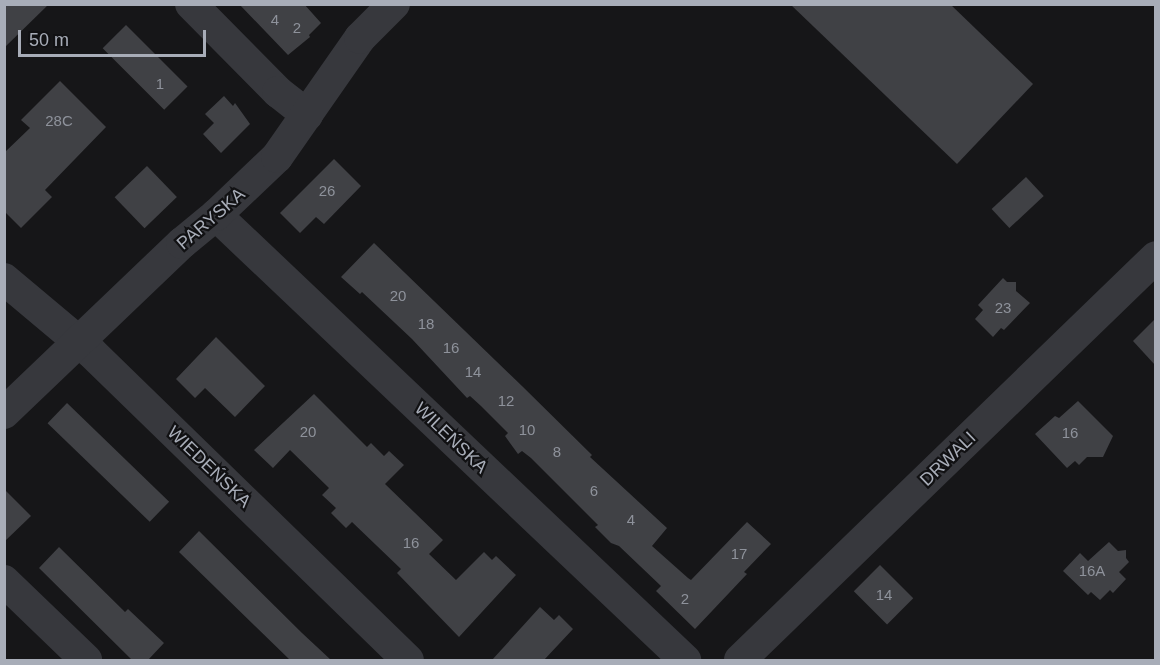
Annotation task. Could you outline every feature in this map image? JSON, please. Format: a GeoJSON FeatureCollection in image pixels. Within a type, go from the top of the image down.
{"type":"FeatureCollection","features":[{"type":"Feature","properties":{"kind":"street"},"geometry":{"type":"LineString","coordinates":[[191,4],[278,92],[307,115]]}},
{"type":"Feature","properties":{"kind":"street","name":"PARYSKA"},"geometry":{"type":"LineString","coordinates":[[4,413],[182,243],[216,215],[277,157],[360,38],[394,4]]}},
{"type":"Feature","properties":{"kind":"street","name":"WILEŃSKA"},"geometry":{"type":"LineString","coordinates":[[216,215],[685,660]]}},
{"type":"Feature","properties":{"kind":"street","name":"DRWALI"},"geometry":{"type":"LineString","coordinates":[[740,660],[1155,257]]}},
{"type":"Feature","properties":{"kind":"street","name":"WIEDEŃSKA"},"geometry":{"type":"LineString","coordinates":[[4,279],[78,341],[408,660]]}},
{"type":"Feature","properties":{"kind":"street"},"geometry":{"type":"LineString","coordinates":[[4,581],[86,660]]}},
{"type":"Feature","properties":{"kind":"building"},"geometry":{"type":"Polygon","coordinates":[[[4,4],[49,4],[4,48],[4,4]]]}},
{"type":"Feature","properties":{"kind":"building"},"geometry":{"type":"Polygon","coordinates":[[[239,4],[304,4],[321,23],[309,35],[310,37],[288,55],[239,4]]]}},
{"type":"Feature","properties":{"kind":"building"},"geometry":{"type":"Polygon","coordinates":[[[790,4],[950,4],[1033,84],[957,164],[790,4]]]}},
{"type":"Feature","properties":{"kind":"building"},"geometry":{"type":"Polygon","coordinates":[[[126,25],[188,87],[164,110],[103,48],[126,25]]]}},
{"type":"Feature","properties":{"kind":"building"},"geometry":{"type":"Polygon","coordinates":[[[60,81],[106,127],[45,190],[52,197],[21,228],[4,211],[4,153],[30,128],[21,120],[60,81]]]}},
{"type":"Feature","properties":{"kind":"building"},"geometry":{"type":"Polygon","coordinates":[[[224,96],[233,106],[235,103],[250,124],[221,153],[203,134],[214,123],[205,114],[224,96]]]}},
{"type":"Feature","properties":{"kind":"building"},"geometry":{"type":"Polygon","coordinates":[[[334,159],[361,186],[324,224],[316,217],[300,233],[280,213],[334,159]]]}},
{"type":"Feature","properties":{"kind":"building"},"geometry":{"type":"Polygon","coordinates":[[[147,166],[177,197],[145,228],[115,197],[147,166]]]}},
{"type":"Feature","properties":{"kind":"building"},"geometry":{"type":"Polygon","coordinates":[[[1026,177],[1044,196],[1009,228],[992,209],[1026,177]]]}},
{"type":"Feature","properties":{"kind":"building"},"geometry":{"type":"Polygon","coordinates":[[[374,243],[592,455],[590,457],[667,528],[652,546],[688,578],[691,580],[747,522],[771,544],[744,572],[747,574],[695,629],[656,591],[661,586],[619,546],[611,543],[595,527],[598,525],[531,458],[522,451],[518,454],[505,436],[508,433],[481,406],[470,396],[467,398],[412,339],[362,292],[360,294],[341,277],[374,243]]]}},
{"type":"Feature","properties":{"kind":"building"},"geometry":{"type":"Polygon","coordinates":[[[1003,278],[1007,282],[1016,282],[1016,291],[1030,303],[1004,330],[1001,328],[993,337],[975,319],[983,310],[978,305],[1003,278]]]}},
{"type":"Feature","properties":{"kind":"building"},"geometry":{"type":"Polygon","coordinates":[[[1155,319],[1155,365],[1133,341],[1155,319]]]}},
{"type":"Feature","properties":{"kind":"building"},"geometry":{"type":"Polygon","coordinates":[[[216,337],[265,386],[235,417],[205,388],[195,398],[176,379],[216,337]]]}},
{"type":"Feature","properties":{"kind":"building"},"geometry":{"type":"Polygon","coordinates":[[[314,394],[367,447],[371,443],[384,456],[389,451],[404,465],[385,484],[443,540],[429,554],[456,580],[484,552],[492,560],[496,556],[516,575],[459,637],[397,573],[401,569],[352,522],[346,528],[331,513],[336,508],[322,495],[329,488],[290,450],[273,468],[254,450],[314,394]]]}},
{"type":"Feature","properties":{"kind":"building"},"geometry":{"type":"Polygon","coordinates":[[[1078,401],[1113,436],[1103,457],[1087,457],[1079,465],[1075,461],[1067,468],[1035,434],[1055,416],[1059,418],[1078,401]]]}},
{"type":"Feature","properties":{"kind":"building"},"geometry":{"type":"Polygon","coordinates":[[[67,403],[169,502],[150,522],[48,423],[67,403]]]}},
{"type":"Feature","properties":{"kind":"building"},"geometry":{"type":"Polygon","coordinates":[[[4,489],[31,516],[4,542],[4,489]]]}},
{"type":"Feature","properties":{"kind":"building"},"geometry":{"type":"Polygon","coordinates":[[[199,531],[331,660],[290,660],[179,552],[199,531]]]}},
{"type":"Feature","properties":{"kind":"building"},"geometry":{"type":"Polygon","coordinates":[[[1109,542],[1118,551],[1126,550],[1126,558],[1129,562],[1119,572],[1126,579],[1113,593],[1110,590],[1100,600],[1091,592],[1088,595],[1063,571],[1080,553],[1088,561],[1109,542]]]}},
{"type":"Feature","properties":{"kind":"building"},"geometry":{"type":"Polygon","coordinates":[[[59,547],[125,612],[128,609],[164,643],[148,660],[132,660],[39,568],[59,547]]]}},
{"type":"Feature","properties":{"kind":"building"},"geometry":{"type":"Polygon","coordinates":[[[880,565],[913,598],[887,624],[854,591],[880,565]]]}},
{"type":"Feature","properties":{"kind":"building"},"geometry":{"type":"Polygon","coordinates":[[[540,607],[554,620],[559,615],[573,629],[544,660],[492,660],[540,607]]]}}]}
